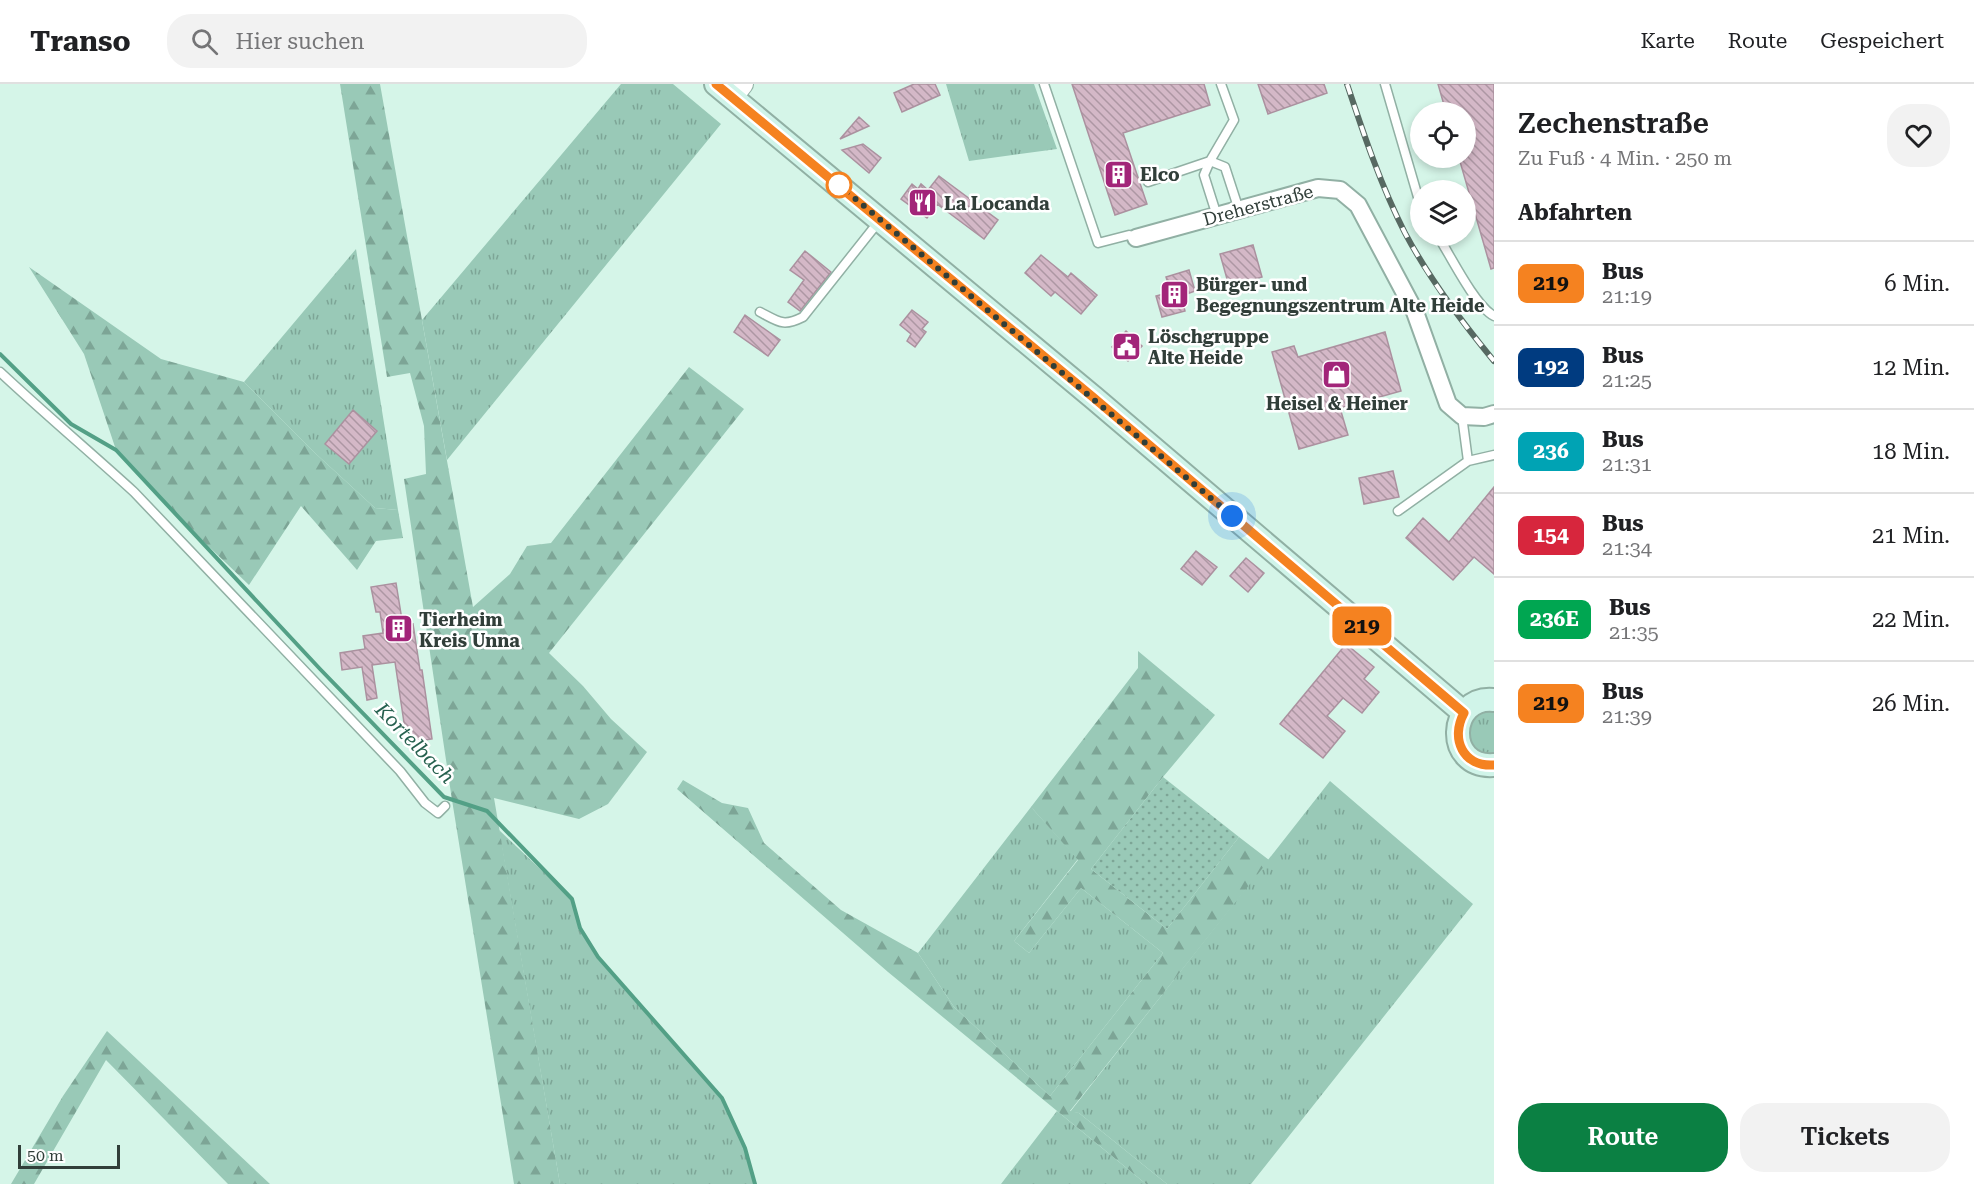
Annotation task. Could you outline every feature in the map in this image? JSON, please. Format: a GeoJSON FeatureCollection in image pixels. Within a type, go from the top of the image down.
{"type":"FeatureCollection","features":[{"type":"Feature","properties":{"kind":"main road"},"geometry":{"type":"LineString","coordinates":[[730,89],[880,219],[1464,713]]}},
{"type":"Feature","properties":{"kind":"main road"},"geometry":{"type":"LineString","coordinates":[[1494,700],[1474,704],[1464,713],[1457,735],[1466,755],[1474,762],[1484,766],[1494,765]]}},
{"type":"Feature","properties":{"kind":"street","name":"Dreherstraße"},"geometry":{"type":"LineString","coordinates":[[1136,238],[1318,188],[1340,190],[1358,205],[1415,312],[1448,404],[1462,416]]}},
{"type":"Feature","properties":{"kind":"street"},"geometry":{"type":"LineString","coordinates":[[1462,416],[1484,417],[1494,414]]}},
{"type":"Feature","properties":{"kind":"lane"},"geometry":{"type":"LineString","coordinates":[[1044,84],[1098,243],[1129,235],[1136,238]]}},
{"type":"Feature","properties":{"kind":"lane"},"geometry":{"type":"LineString","coordinates":[[1216,216],[1204,175],[1234,120],[1221,84]]}},
{"type":"Feature","properties":{"kind":"lane"},"geometry":{"type":"LineString","coordinates":[[1384,84],[1413,180]]}},
{"type":"Feature","properties":{"kind":"lane"},"geometry":{"type":"LineString","coordinates":[[1148,182],[1210,161],[1226,167],[1239,210]]}},
{"type":"Feature","properties":{"kind":"lane"},"geometry":{"type":"LineString","coordinates":[[760,312],[780,323],[794,322],[803,317],[880,219]]}},
{"type":"Feature","properties":{"kind":"lane"},"geometry":{"type":"LineString","coordinates":[[1444,246],[1478,302],[1486,312],[1494,316]]}},
{"type":"Feature","properties":{"kind":"lane"},"geometry":{"type":"LineString","coordinates":[[0,372],[134,492],[400,771],[425,803],[438,813],[445,806]]}},
{"type":"Feature","properties":{"kind":"lane"},"geometry":{"type":"LineString","coordinates":[[1462,416],[1468,461]]}},
{"type":"Feature","properties":{"kind":"lane"},"geometry":{"type":"LineString","coordinates":[[1398,511],[1468,461],[1494,454]]}},
{"type":"Feature","properties":{"kind":"green space"},"geometry":{"type":"Polygon","coordinates":[[[340,84],[380,84],[473,607],[510,574],[527,546],[551,543],[689,367],[744,409],[549,653],[583,686],[611,719],[647,752],[608,804],[579,819],[494,798],[560,1184],[514,1184],[452,800],[404,479],[426,474],[424,426],[410,373],[387,377],[340,84]]]}},
{"type":"Feature","properties":{"kind":"green space"},"geometry":{"type":"Polygon","coordinates":[[[621,84],[673,84],[721,124],[447,460],[422,320],[621,84]]]}},
{"type":"Feature","properties":{"kind":"green space"},"geometry":{"type":"Polygon","coordinates":[[[946,84],[1034,84],[1057,149],[969,161],[946,84]]]}},
{"type":"Feature","properties":{"kind":"green space"},"geometry":{"type":"Polygon","coordinates":[[[356,249],[398,510],[375,508],[315,453],[244,382],[356,249]]]}},
{"type":"Feature","properties":{"kind":"green space"},"geometry":{"type":"Polygon","coordinates":[[[29,267],[161,359],[244,382],[315,453],[375,508],[398,510],[403,538],[376,541],[357,570],[301,506],[249,585],[202,540],[116,450],[84,354],[29,267]]]}},
{"type":"Feature","properties":{"kind":"green space"},"geometry":{"type":"Polygon","coordinates":[[[1138,651],[1215,715],[1091,869],[1167,929],[1239,837],[1269,860],[1070,1111],[1079,1113],[1167,1184],[1146,1184],[888,972],[677,789],[683,780],[722,803],[748,808],[764,843],[841,910],[918,953],[954,1007],[1050,1096],[1163,953],[1081,888],[1029,953],[1014,941],[1078,860],[1031,807],[1138,668],[1138,651]]]}},
{"type":"Feature","properties":{"kind":"green space"},"geometry":{"type":"Polygon","coordinates":[[[1494,710],[1494,758],[1483,758],[1467,741],[1469,723],[1481,711],[1494,710]]]}},
{"type":"Feature","properties":{"kind":"green space"},"geometry":{"type":"Polygon","coordinates":[[[1163,777],[1239,837],[1167,929],[1091,869],[1163,777]]]}},
{"type":"Feature","properties":{"kind":"green space"},"geometry":{"type":"Polygon","coordinates":[[[1330,781],[1473,904],[1251,1184],[1167,1184],[1079,1113],[1070,1112],[1330,781]]]}},
{"type":"Feature","properties":{"kind":"green space"},"geometry":{"type":"Polygon","coordinates":[[[1031,807],[1078,859],[1014,941],[1029,953],[1081,888],[1163,953],[1050,1096],[954,1007],[918,953],[1031,807]]]}},
{"type":"Feature","properties":{"kind":"green space"},"geometry":{"type":"Polygon","coordinates":[[[499,830],[572,899],[580,928],[598,957],[722,1098],[745,1148],[755,1184],[560,1184],[499,830]]]}},
{"type":"Feature","properties":{"kind":"green space"},"geometry":{"type":"Polygon","coordinates":[[[107,1031],[270,1184],[228,1184],[106,1060],[34,1184],[11,1184],[63,1096],[107,1031]]]}},
{"type":"Feature","properties":{"kind":"green space"},"geometry":{"type":"Polygon","coordinates":[[[1057,1111],[1146,1184],[1001,1184],[1057,1111]]]}},
{"type":"Feature","properties":{"kind":"building"},"geometry":{"type":"Polygon","coordinates":[[[914,84],[935,84],[940,95],[902,112],[894,93],[914,84]]]}},
{"type":"Feature","properties":{"kind":"building","name":"Elco"},"geometry":{"type":"Polygon","coordinates":[[[1072,84],[1204,84],[1210,105],[1123,133],[1147,204],[1115,215],[1072,84]]]}},
{"type":"Feature","properties":{"kind":"building"},"geometry":{"type":"Polygon","coordinates":[[[1258,84],[1324,84],[1327,93],[1268,114],[1258,84]]]}},
{"type":"Feature","properties":{"kind":"building"},"geometry":{"type":"Polygon","coordinates":[[[1438,84],[1494,84],[1494,268],[1491,269],[1476,217],[1476,180],[1465,180],[1462,168],[1476,168],[1476,102],[1443,102],[1438,84]]]}},
{"type":"Feature","properties":{"kind":"building"},"geometry":{"type":"Polygon","coordinates":[[[859,117],[869,126],[840,139],[859,117]]]}},
{"type":"Feature","properties":{"kind":"building"},"geometry":{"type":"Polygon","coordinates":[[[863,144],[881,158],[869,173],[842,150],[863,144]]]}},
{"type":"Feature","properties":{"kind":"building"},"geometry":{"type":"Polygon","coordinates":[[[939,176],[998,220],[984,239],[937,204],[927,218],[901,199],[912,184],[918,189],[921,184],[928,190],[939,176]]]}},
{"type":"Feature","properties":{"kind":"building"},"geometry":{"type":"Polygon","coordinates":[[[1253,245],[1262,277],[1229,286],[1220,254],[1253,245]]]}},
{"type":"Feature","properties":{"kind":"building"},"geometry":{"type":"Polygon","coordinates":[[[805,251],[831,272],[800,311],[788,302],[804,280],[790,270],[805,251]]]}},
{"type":"Feature","properties":{"kind":"building"},"geometry":{"type":"Polygon","coordinates":[[[1041,255],[1068,277],[1071,273],[1097,295],[1081,314],[1055,292],[1051,296],[1025,273],[1041,255]]]}},
{"type":"Feature","properties":{"kind":"building","name":"Bürger- und Begegnungszentrum Alte Heide"},"geometry":{"type":"Polygon","coordinates":[[[1189,270],[1195,291],[1181,296],[1185,311],[1162,317],[1156,296],[1171,292],[1166,277],[1189,270]]]}},
{"type":"Feature","properties":{"kind":"building"},"geometry":{"type":"Polygon","coordinates":[[[912,310],[928,322],[922,329],[926,332],[915,347],[907,341],[911,334],[900,325],[912,310]]]}},
{"type":"Feature","properties":{"kind":"building"},"geometry":{"type":"Polygon","coordinates":[[[745,315],[780,340],[768,356],[734,332],[745,315]]]}},
{"type":"Feature","properties":{"kind":"building","name":"Löschgruppe Alte Heide"},"geometry":{"type":"Polygon","coordinates":[[[1126,331],[1142,346],[1128,361],[1112,347],[1126,331]]]}},
{"type":"Feature","properties":{"kind":"building","name":"Heisel & Heiner"},"geometry":{"type":"Polygon","coordinates":[[[1385,332],[1401,391],[1340,408],[1348,435],[1299,449],[1272,352],[1294,346],[1298,357],[1385,332]]]}},
{"type":"Feature","properties":{"kind":"building"},"geometry":{"type":"Polygon","coordinates":[[[353,410],[377,431],[349,464],[325,444],[353,410]]]}},
{"type":"Feature","properties":{"kind":"building"},"geometry":{"type":"Polygon","coordinates":[[[1393,471],[1399,497],[1364,504],[1359,478],[1393,471]]]}},
{"type":"Feature","properties":{"kind":"building"},"geometry":{"type":"Polygon","coordinates":[[[1494,487],[1494,574],[1474,557],[1453,580],[1406,538],[1423,518],[1449,542],[1494,487]]]}},
{"type":"Feature","properties":{"kind":"building"},"geometry":{"type":"Polygon","coordinates":[[[1196,551],[1217,567],[1202,585],[1181,569],[1196,551]]]}},
{"type":"Feature","properties":{"kind":"building"},"geometry":{"type":"Polygon","coordinates":[[[1246,558],[1264,573],[1248,592],[1230,576],[1246,558]]]}},
{"type":"Feature","properties":{"kind":"building"},"geometry":{"type":"Polygon","coordinates":[[[396,583],[403,626],[413,624],[432,739],[407,743],[395,662],[372,665],[377,698],[367,700],[362,667],[342,670],[340,653],[365,649],[363,636],[383,633],[380,612],[376,612],[371,587],[396,583]]]}},
{"type":"Feature","properties":{"kind":"building"},"geometry":{"type":"Polygon","coordinates":[[[1346,644],[1374,667],[1364,679],[1379,692],[1362,713],[1343,698],[1327,716],[1345,731],[1323,758],[1280,724],[1346,644]]]}},
{"type":"Feature","properties":{"kind":"waterway","name":"Kortelbach"},"geometry":{"type":"LineString","coordinates":[[0,354],[71,424],[116,450],[320,669],[444,797],[487,811],[572,899],[580,928],[598,957],[722,1098],[745,1148],[755,1184]]}},
{"type":"Feature","properties":{"kind":"railway"},"geometry":{"type":"LineString","coordinates":[[1347,84],[1366,141],[1405,233],[1446,300],[1494,361]]}},
{"type":"Feature","properties":{"kind":"bus line","name":"219"},"geometry":{"type":"LineString","coordinates":[[716,84],[1094,398],[1464,713],[1457,735],[1460,745],[1474,762],[1484,766],[1494,765]]}},
{"type":"Feature","properties":{"kind":"place","name":"Elco"},"geometry":{"type":"Point","coordinates":[1119,174]}},
{"type":"Feature","properties":{"kind":"place","name":"La Locanda"},"geometry":{"type":"Point","coordinates":[923,203]}},
{"type":"Feature","properties":{"kind":"place","name":"Bürger- und Begegnungszentrum Alte Heide"},"geometry":{"type":"Point","coordinates":[1175,294]}},
{"type":"Feature","properties":{"kind":"place","name":"Löschgruppe Alte Heide"},"geometry":{"type":"Point","coordinates":[1127,346]}},
{"type":"Feature","properties":{"kind":"place","name":"Heisel & Heiner"},"geometry":{"type":"Point","coordinates":[1337,374]}},
{"type":"Feature","properties":{"kind":"place","name":"Tierheim Kreis Unna"},"geometry":{"type":"Point","coordinates":[398,629]}},
{"type":"Feature","properties":{"kind":"route"},"geometry":{"type":"LineString","coordinates":[[839,185],[1232,516]]}}]}
